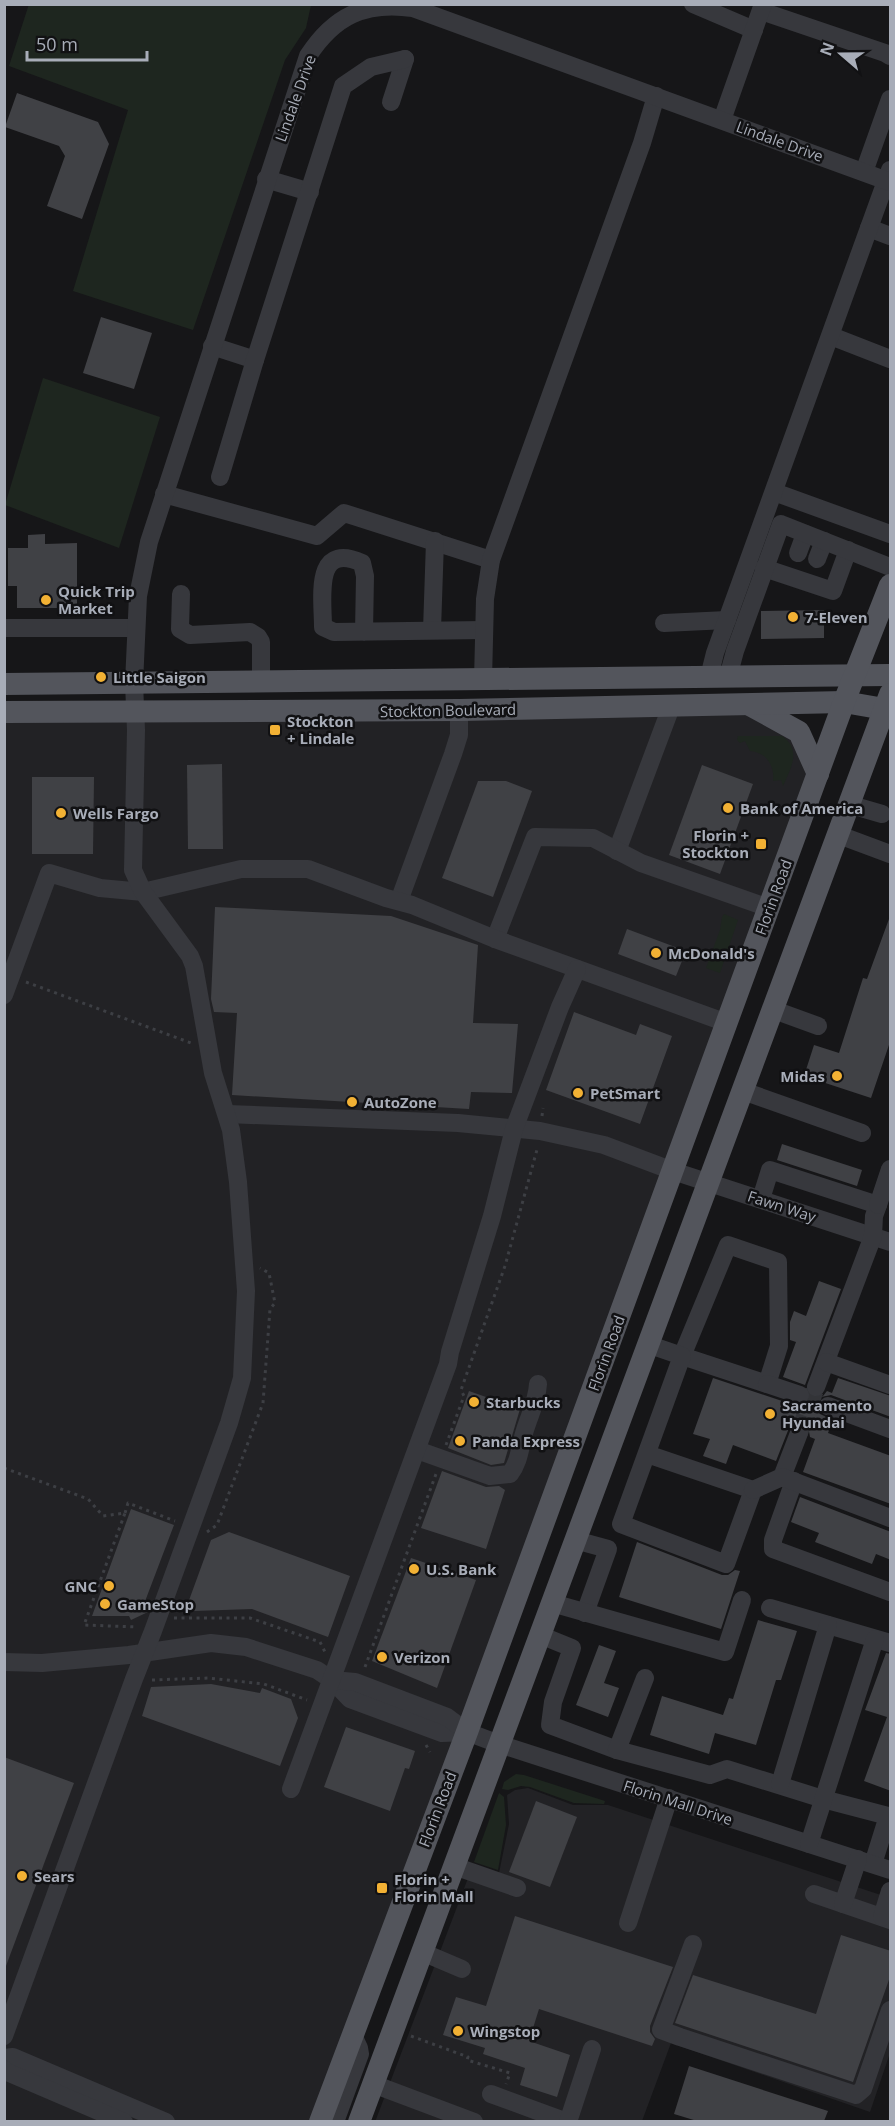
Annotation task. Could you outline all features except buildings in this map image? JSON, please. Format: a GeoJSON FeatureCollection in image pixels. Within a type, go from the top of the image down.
{"type":"FeatureCollection","features":[{"type":"Feature","properties":{"kind":"main road","name":"Florin Road"},"geometry":{"type":"LineString","coordinates":[[320,2121],[466,1732],[844,702],[891,585]]}},
{"type":"Feature","properties":{"kind":"main road","name":"Stockton Boulevard"},"geometry":{"type":"LineString","coordinates":[[4,684],[891,675]]}},
{"type":"Feature","properties":{"kind":"main road","name":"Stockton Boulevard"},"geometry":{"type":"LineString","coordinates":[[4,712],[459,710],[844,702],[889,704]]}},
{"type":"Feature","properties":{"kind":"main road"},"geometry":{"type":"LineString","coordinates":[[359,2121],[373,2084],[390,2057],[422,1952],[647,1344],[889,704]]}},
{"type":"Feature","properties":{"kind":"main road"},"geometry":{"type":"LineString","coordinates":[[749,705],[799,732],[818,774]]}},
{"type":"Feature","properties":{"kind":"street"},"geometry":{"type":"LineString","coordinates":[[693,4],[754,30]]}},
{"type":"Feature","properties":{"kind":"street","name":"Lindale Drive"},"geometry":{"type":"LineString","coordinates":[[4,2036],[229,1423],[242,1378],[246,1291],[238,1182],[231,1130],[213,1073],[194,966],[190,956],[143,892],[133,870],[136,628],[138,596],[149,542],[308,56],[340,11],[395,5],[412,8],[864,172],[889,177]]}},
{"type":"Feature","properties":{"kind":"street"},"geometry":{"type":"LineString","coordinates":[[722,120],[762,8],[891,56]]}},
{"type":"Feature","properties":{"kind":"street"},"geometry":{"type":"LineString","coordinates":[[220,477],[343,86],[371,67],[405,59],[390,102]]}},
{"type":"Feature","properties":{"kind":"street"},"geometry":{"type":"LineString","coordinates":[[483,680],[485,599],[491,560],[642,143],[656,96]]}},
{"type":"Feature","properties":{"kind":"street"},"geometry":{"type":"LineString","coordinates":[[864,172],[891,99]]}},
{"type":"Feature","properties":{"kind":"street"},"geometry":{"type":"LineString","coordinates":[[719,677],[727,620],[889,177]]}},
{"type":"Feature","properties":{"kind":"street"},"geometry":{"type":"LineString","coordinates":[[266,179],[310,192]]}},
{"type":"Feature","properties":{"kind":"street"},"geometry":{"type":"LineString","coordinates":[[869,228],[891,236]]}},
{"type":"Feature","properties":{"kind":"street"},"geometry":{"type":"LineString","coordinates":[[831,336],[891,359]]}},
{"type":"Feature","properties":{"kind":"street"},"geometry":{"type":"LineString","coordinates":[[212,346],[255,360]]}},
{"type":"Feature","properties":{"kind":"street"},"geometry":{"type":"LineString","coordinates":[[774,492],[891,534]]}},
{"type":"Feature","properties":{"kind":"street"},"geometry":{"type":"LineString","coordinates":[[164,494],[317,536],[344,513],[491,560]]}},
{"type":"Feature","properties":{"kind":"street"},"geometry":{"type":"LineString","coordinates":[[719,677],[735,651],[781,524],[891,567]]}},
{"type":"Feature","properties":{"kind":"street"},"geometry":{"type":"LineString","coordinates":[[793,565],[805,534]]}},
{"type":"Feature","properties":{"kind":"street"},"geometry":{"type":"LineString","coordinates":[[432,630],[435,541]]}},
{"type":"Feature","properties":{"kind":"street"},"geometry":{"type":"LineString","coordinates":[[812,571],[824,541]]}},
{"type":"Feature","properties":{"kind":"street"},"geometry":{"type":"LineString","coordinates":[[764,568],[793,565],[812,571],[833,591],[848,550]]}},
{"type":"Feature","properties":{"kind":"street"},"geometry":{"type":"LineString","coordinates":[[364,632],[365,576],[362,563],[353,559],[336,559],[327,565],[323,575],[323,627],[334,632],[364,632],[432,630],[484,630]]}},
{"type":"Feature","properties":{"kind":"street"},"geometry":{"type":"LineString","coordinates":[[181,594],[180,629],[184,633],[190,635],[250,633],[258,637],[261,642],[261,682]]}},
{"type":"Feature","properties":{"kind":"street"},"geometry":{"type":"LineString","coordinates":[[664,623],[727,620]]}},
{"type":"Feature","properties":{"kind":"street"},"geometry":{"type":"LineString","coordinates":[[4,628],[136,628]]}},
{"type":"Feature","properties":{"kind":"street"},"geometry":{"type":"LineString","coordinates":[[617,851],[671,707]]}},
{"type":"Feature","properties":{"kind":"street"},"geometry":{"type":"LineString","coordinates":[[399,901],[459,735],[459,710]]}},
{"type":"Feature","properties":{"kind":"street"},"geometry":{"type":"LineString","coordinates":[[851,805],[882,814]]}},
{"type":"Feature","properties":{"kind":"street"},"geometry":{"type":"LineString","coordinates":[[839,835],[891,854]]}},
{"type":"Feature","properties":{"kind":"street"},"geometry":{"type":"LineString","coordinates":[[495,939],[535,837],[593,838],[640,863],[769,908]]}},
{"type":"Feature","properties":{"kind":"street"},"geometry":{"type":"LineString","coordinates":[[8,987],[49,873],[100,888],[143,892],[241,869],[308,869],[412,905],[495,939],[727,1023]]}},
{"type":"Feature","properties":{"kind":"street"},"geometry":{"type":"LineString","coordinates":[[291,1789],[448,1364],[492,1216],[514,1129],[560,1007],[577,969]]}},
{"type":"Feature","properties":{"kind":"street"},"geometry":{"type":"LineString","coordinates":[[774,1010],[818,1026]]}},
{"type":"Feature","properties":{"kind":"street"},"geometry":{"type":"LineString","coordinates":[[743,1091],[862,1133]]}},
{"type":"Feature","properties":{"kind":"street","name":"Fawn Way"},"geometry":{"type":"LineString","coordinates":[[227,1113],[458,1123],[540,1131],[604,1145],[673,1171],[882,1239]]}},
{"type":"Feature","properties":{"kind":"street"},"geometry":{"type":"LineString","coordinates":[[647,1344],[767,1384],[808,1391],[826,1362],[882,1239],[874,1216],[891,1169]]}},
{"type":"Feature","properties":{"kind":"street"},"geometry":{"type":"LineString","coordinates":[[760,1199],[770,1170],[878,1205]]}},
{"type":"Feature","properties":{"kind":"street"},"geometry":{"type":"LineString","coordinates":[[753,1490],[726,1564],[621,1524],[682,1356],[728,1245],[778,1262],[779,1346],[767,1384]]}},
{"type":"Feature","properties":{"kind":"street"},"geometry":{"type":"LineString","coordinates":[[826,1362],[891,1385]]}},
{"type":"Feature","properties":{"kind":"street"},"geometry":{"type":"LineString","coordinates":[[417,1450],[490,1476],[510,1474],[516,1467],[525,1429],[537,1399],[538,1384]]}},
{"type":"Feature","properties":{"kind":"street"},"geometry":{"type":"LineString","coordinates":[[828,1406],[891,1429]]}},
{"type":"Feature","properties":{"kind":"street"},"geometry":{"type":"LineString","coordinates":[[799,1433],[773,1540],[773,1549],[891,1592]]}},
{"type":"Feature","properties":{"kind":"street"},"geometry":{"type":"LineString","coordinates":[[646,1454],[753,1490],[788,1479],[891,1518]]}},
{"type":"Feature","properties":{"kind":"street"},"geometry":{"type":"LineString","coordinates":[[575,1540],[608,1549],[585,1613]]}},
{"type":"Feature","properties":{"kind":"street"},"geometry":{"type":"LineString","coordinates":[[552,1603],[725,1652],[742,1600]]}},
{"type":"Feature","properties":{"kind":"street"},"geometry":{"type":"LineString","coordinates":[[770,1608],[883,1641],[823,1799],[809,1844]]}},
{"type":"Feature","properties":{"kind":"street"},"geometry":{"type":"LineString","coordinates":[[780,1784],[828,1625]]}},
{"type":"Feature","properties":{"kind":"street"},"geometry":{"type":"LineString","coordinates":[[540,1635],[572,1648],[553,1702],[550,1725],[613,1749],[710,1775],[727,1769],[823,1799],[888,1816],[843,1904]]}},
{"type":"Feature","properties":{"kind":"street","name":"Florin Mall Drive"},"geometry":{"type":"LineString","coordinates":[[4,1662],[42,1663],[211,1644],[246,1647],[317,1670],[332,1680],[355,1682],[447,1717],[466,1732],[499,1744],[891,1870]]}},
{"type":"Feature","properties":{"kind":"street"},"geometry":{"type":"LineString","coordinates":[[599,1776],[645,1678]]}},
{"type":"Feature","properties":{"kind":"street"},"geometry":{"type":"LineString","coordinates":[[635,1788],[645,1756]]}},
{"type":"Feature","properties":{"kind":"street"},"geometry":{"type":"LineString","coordinates":[[628,1923],[669,1798]]}},
{"type":"Feature","properties":{"kind":"street"},"geometry":{"type":"LineString","coordinates":[[454,1866],[517,1888]]}},
{"type":"Feature","properties":{"kind":"street"},"geometry":{"type":"LineString","coordinates":[[814,1894],[886,1919],[891,1891]]}},
{"type":"Feature","properties":{"kind":"street"},"geometry":{"type":"LineString","coordinates":[[693,1944],[661,2030],[812,2081],[856,2095],[863,2089],[891,2010]]}},
{"type":"Feature","properties":{"kind":"street"},"geometry":{"type":"LineString","coordinates":[[422,1952],[462,1969]]}},
{"type":"Feature","properties":{"kind":"street"},"geometry":{"type":"LineString","coordinates":[[335,2121],[360,2054],[352,2033]]}},
{"type":"Feature","properties":{"kind":"street"},"geometry":{"type":"LineString","coordinates":[[497,2093],[567,2121],[592,2049]]}},
{"type":"Feature","properties":{"kind":"street"},"geometry":{"type":"LineString","coordinates":[[4,2058],[13,2057],[144,2117],[166,2121]]}},
{"type":"Feature","properties":{"kind":"street"},"geometry":{"type":"LineString","coordinates":[[4,2069],[124,2121]]}},
{"type":"Feature","properties":{"kind":"street"},"geometry":{"type":"LineString","coordinates":[[373,2084],[474,2121]]}},
{"type":"Feature","properties":{"kind":"path"},"geometry":{"type":"LineString","coordinates":[[8,987],[23,981],[191,1042],[193,1051]]}},
{"type":"Feature","properties":{"kind":"path"},"geometry":{"type":"LineString","coordinates":[[363,1672],[464,1396],[461,1390],[505,1266],[538,1144],[543,1108]]}},
{"type":"Feature","properties":{"kind":"path"},"geometry":{"type":"LineString","coordinates":[[203,1535],[217,1524],[262,1403],[270,1310],[275,1303],[269,1273],[258,1267]]}},
{"type":"Feature","properties":{"kind":"path"},"geometry":{"type":"LineString","coordinates":[[4,1468],[88,1500],[103,1516],[124,1513]]}},
{"type":"Feature","properties":{"kind":"path"},"geometry":{"type":"LineString","coordinates":[[135,1627],[84,1625],[128,1503],[179,1523]]}},
{"type":"Feature","properties":{"kind":"path"},"geometry":{"type":"LineString","coordinates":[[177,1608],[174,1618],[250,1618],[320,1642],[325,1654]]}},
{"type":"Feature","properties":{"kind":"path"},"geometry":{"type":"LineString","coordinates":[[148,1680],[208,1678],[264,1684],[312,1702]]}},
{"type":"Feature","properties":{"kind":"path"},"geometry":{"type":"LineString","coordinates":[[406,2034],[468,2057],[467,2060],[510,2073],[497,2093]]}},
{"type":"Feature","properties":{"kind":"shaded area"},"geometry":{"type":"Polygon","coordinates":[[[29,4],[311,5],[306,28],[285,60],[193,330],[73,291],[128,110],[9,66],[29,4]]]}},
{"type":"Feature","properties":{"kind":"shaded area"},"geometry":{"type":"Polygon","coordinates":[[[43,378],[160,417],[119,548],[5,505],[43,378]]]}},
{"type":"Feature","properties":{"kind":"shaded area"},"geometry":{"type":"Polygon","coordinates":[[[749,705],[799,732],[818,774],[318,2121],[5,2121],[4,714],[749,705]]]}},
{"type":"Feature","properties":{"kind":"shaded area"},"geometry":{"type":"Polygon","coordinates":[[[738,736],[782,736],[788,741],[792,747],[793,760],[783,786],[781,780],[773,781],[771,765],[765,757],[750,751],[745,741],[740,743],[737,740],[738,736]]]}},
{"type":"Feature","properties":{"kind":"shaded area"},"geometry":{"type":"Polygon","coordinates":[[[724,914],[738,920],[720,973],[706,968],[724,914]]]}},
{"type":"Feature","properties":{"kind":"shaded area"},"geometry":{"type":"Polygon","coordinates":[[[516,1774],[605,1801],[604,1804],[574,1803],[530,1787],[502,1789],[504,1782],[516,1774]]]}},
{"type":"Feature","properties":{"kind":"shaded area"},"geometry":{"type":"Polygon","coordinates":[[[528,1788],[573,1805],[608,1805],[890,1898],[890,2053],[870,2112],[671,2043],[642,2121],[375,2122],[473,1865],[499,1873],[509,1824],[507,1795],[515,1790],[528,1788]]]}},
{"type":"Feature","properties":{"kind":"shaded area"},"geometry":{"type":"Polygon","coordinates":[[[499,1793],[504,1797],[506,1825],[498,1870],[474,1862],[499,1793]]]}},
{"type":"Feature","properties":{"kind":"tunnel"},"geometry":{"type":"LineString","coordinates":[[799,1433],[816,1387]]}},
{"type":"Feature","properties":{"kind":"place","name":"Quick Trip Market"},"geometry":{"type":"Point","coordinates":[46,600]}},
{"type":"Feature","properties":{"kind":"place","name":"7-Eleven"},"geometry":{"type":"Point","coordinates":[793,617]}},
{"type":"Feature","properties":{"kind":"place","name":"Little Saigon"},"geometry":{"type":"Point","coordinates":[101,677]}},
{"type":"Feature","properties":{"kind":"place","name":"Stockton + Lindale"},"geometry":{"type":"Point","coordinates":[275,730]}},
{"type":"Feature","properties":{"kind":"place","name":"Bank of America"},"geometry":{"type":"Point","coordinates":[728,808]}},
{"type":"Feature","properties":{"kind":"place","name":"Wells Fargo"},"geometry":{"type":"Point","coordinates":[61,813]}},
{"type":"Feature","properties":{"kind":"place","name":"Florin + Stockton"},"geometry":{"type":"Point","coordinates":[761,844]}},
{"type":"Feature","properties":{"kind":"place","name":"McDonald's"},"geometry":{"type":"Point","coordinates":[656,953]}},
{"type":"Feature","properties":{"kind":"place","name":"Midas"},"geometry":{"type":"Point","coordinates":[837,1076]}},
{"type":"Feature","properties":{"kind":"place","name":"PetSmart"},"geometry":{"type":"Point","coordinates":[578,1093]}},
{"type":"Feature","properties":{"kind":"place","name":"AutoZone"},"geometry":{"type":"Point","coordinates":[352,1102]}},
{"type":"Feature","properties":{"kind":"place","name":"Starbucks"},"geometry":{"type":"Point","coordinates":[474,1402]}},
{"type":"Feature","properties":{"kind":"place","name":"Sacramento Hyundai"},"geometry":{"type":"Point","coordinates":[770,1414]}},
{"type":"Feature","properties":{"kind":"place","name":"Panda Express"},"geometry":{"type":"Point","coordinates":[460,1441]}},
{"type":"Feature","properties":{"kind":"place","name":"U.S. Bank"},"geometry":{"type":"Point","coordinates":[414,1569]}},
{"type":"Feature","properties":{"kind":"place","name":"GNC"},"geometry":{"type":"Point","coordinates":[109,1586]}},
{"type":"Feature","properties":{"kind":"place","name":"GameStop"},"geometry":{"type":"Point","coordinates":[105,1604]}},
{"type":"Feature","properties":{"kind":"place","name":"Verizon"},"geometry":{"type":"Point","coordinates":[382,1657]}},
{"type":"Feature","properties":{"kind":"place","name":"Sears"},"geometry":{"type":"Point","coordinates":[22,1876]}},
{"type":"Feature","properties":{"kind":"place","name":"Florin + Florin Mall"},"geometry":{"type":"Point","coordinates":[382,1888]}},
{"type":"Feature","properties":{"kind":"place","name":"Wingstop"},"geometry":{"type":"Point","coordinates":[458,2031]}}]}
